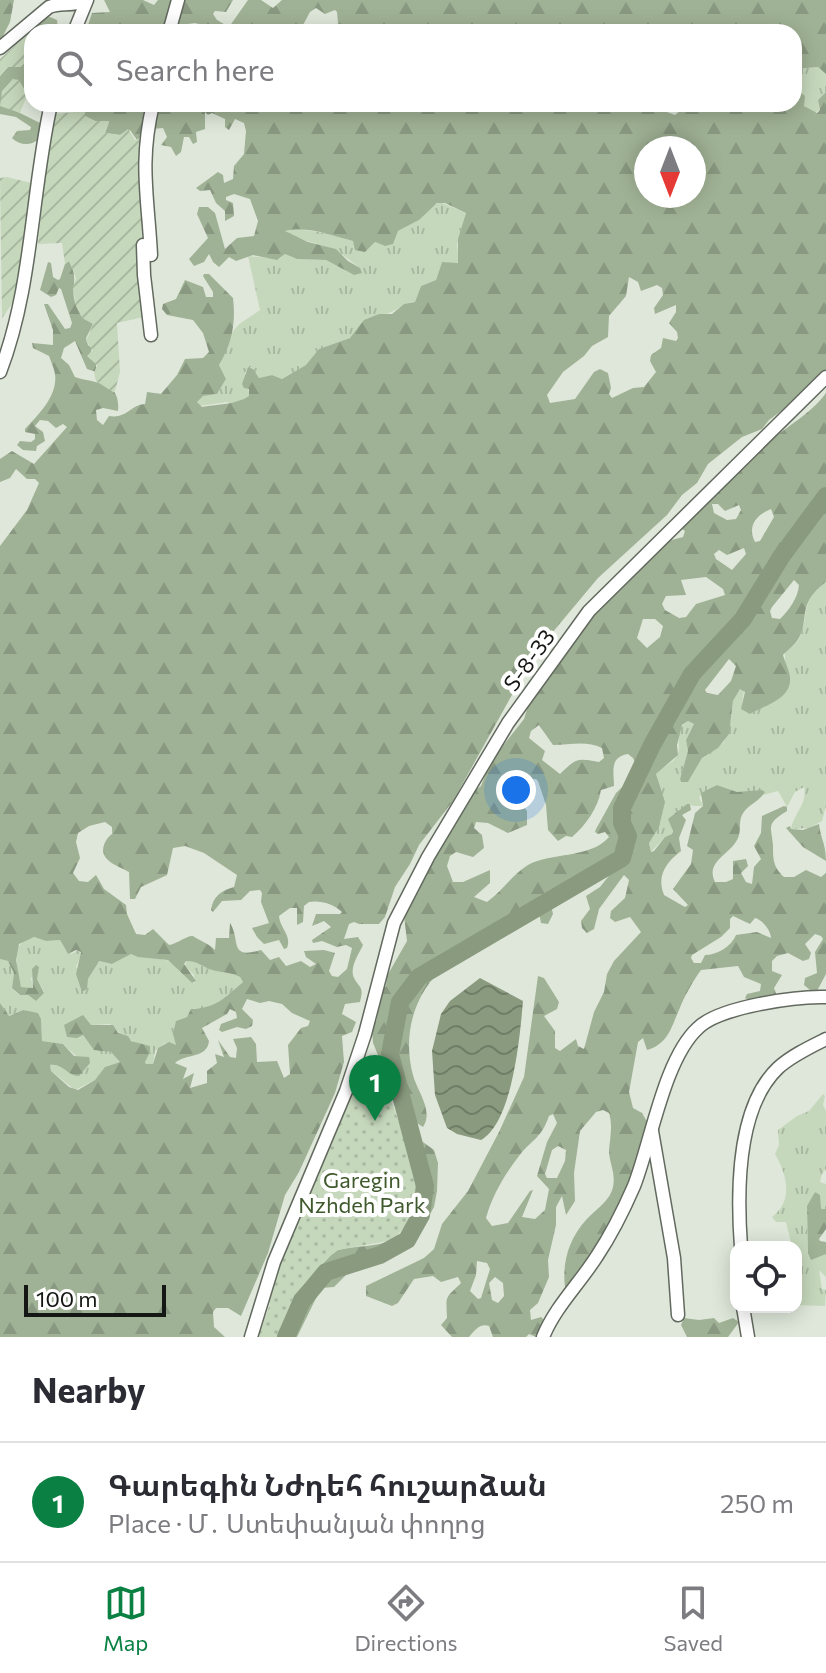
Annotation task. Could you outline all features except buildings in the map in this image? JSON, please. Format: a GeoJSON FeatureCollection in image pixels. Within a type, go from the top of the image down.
{"type":"FeatureCollection","features":[{"type":"Feature","properties":{"kind":"street"},"geometry":{"type":"LineString","coordinates":[[77,24],[86,0]]}},
{"type":"Feature","properties":{"kind":"street"},"geometry":{"type":"LineString","coordinates":[[29,24],[57,3],[81,3],[86,0]]}},
{"type":"Feature","properties":{"kind":"street"},"geometry":{"type":"LineString","coordinates":[[171,24],[178,0]]}},
{"type":"Feature","properties":{"kind":"street"},"geometry":{"type":"LineString","coordinates":[[0,48],[24,28]]}},
{"type":"Feature","properties":{"kind":"street"},"geometry":{"type":"LineString","coordinates":[[0,372],[23,292],[35,188],[49,112]]}},
{"type":"Feature","properties":{"kind":"street"},"geometry":{"type":"LineString","coordinates":[[151,335],[144,275],[144,156],[152,112]]}},
{"type":"Feature","properties":{"kind":"street"},"geometry":{"type":"LineString","coordinates":[[146,214],[151,255]]}},
{"type":"Feature","properties":{"kind":"street","name":"Տ-8-33"},"geometry":{"type":"LineString","coordinates":[[251,1337],[274,1262],[346,1091],[365,1034],[394,923],[428,857],[508,723],[589,611],[826,377]]}},
{"type":"Feature","properties":{"kind":"street"},"geometry":{"type":"LineString","coordinates":[[543,1337],[549,1322],[599,1254],[633,1186],[677,1061],[697,1028],[713,1017],[729,1012],[802,997],[826,997]]}},
{"type":"Feature","properties":{"kind":"street"},"geometry":{"type":"LineString","coordinates":[[741,1241],[739,1194],[747,1127],[757,1097],[770,1078],[791,1058],[826,1039]]}},
{"type":"Feature","properties":{"kind":"street"},"geometry":{"type":"LineString","coordinates":[[652,1128],[674,1258],[678,1315]]}},
{"type":"Feature","properties":{"kind":"street"},"geometry":{"type":"LineString","coordinates":[[744,1313],[748,1337]]}},
{"type":"Feature","properties":{"kind":"green space"},"geometry":{"type":"Polygon","coordinates":[[[0,0],[14,0],[10,22],[0,42],[0,0]]]}},
{"type":"Feature","properties":{"kind":"green space"},"geometry":{"type":"Polygon","coordinates":[[[104,0],[143,0],[154,5],[158,0],[233,0],[226,12],[215,11],[213,14],[224,24],[88,24],[92,13],[110,12],[104,0]]]}},
{"type":"Feature","properties":{"kind":"green space"},"geometry":{"type":"Polygon","coordinates":[[[248,0],[261,0],[273,8],[282,0],[826,0],[826,74],[818,67],[802,68],[802,24],[338,24],[335,10],[325,14],[316,8],[304,24],[231,24],[248,0]]]}},
{"type":"Feature","properties":{"kind":"green space"},"geometry":{"type":"Polygon","coordinates":[[[50,17],[57,20],[57,24],[38,24],[41,18],[50,17]]]}},
{"type":"Feature","properties":{"kind":"green space"},"geometry":{"type":"Polygon","coordinates":[[[24,38],[24,64],[20,67],[7,67],[0,76],[0,59],[24,38]]]}},
{"type":"Feature","properties":{"kind":"green space"},"geometry":{"type":"Polygon","coordinates":[[[24,64],[24,89],[13,79],[3,91],[2,101],[40,123],[40,138],[26,144],[12,138],[17,131],[30,130],[31,127],[16,117],[0,114],[0,76],[8,67],[20,67],[24,64]]]}},
{"type":"Feature","properties":{"kind":"green space"},"geometry":{"type":"Polygon","coordinates":[[[818,67],[826,74],[826,92],[818,100],[820,110],[814,113],[804,106],[802,99],[802,68],[818,67]]]}},
{"type":"Feature","properties":{"kind":"green space"},"geometry":{"type":"Polygon","coordinates":[[[13,79],[19,80],[24,89],[20,113],[0,106],[2,91],[13,79]]]}},
{"type":"Feature","properties":{"kind":"green space"},"geometry":{"type":"Polygon","coordinates":[[[826,92],[826,378],[769,420],[762,429],[742,437],[708,464],[697,483],[682,495],[667,515],[598,578],[552,633],[513,693],[453,801],[419,845],[395,887],[385,917],[379,924],[349,924],[344,939],[358,937],[363,945],[353,969],[362,993],[360,1002],[345,1004],[342,1014],[356,1022],[352,1032],[342,1036],[344,1062],[335,1093],[299,1172],[285,1195],[268,1253],[241,1316],[228,1308],[216,1308],[213,1312],[214,1327],[225,1337],[0,1337],[0,1003],[9,1016],[23,1010],[38,1013],[42,1041],[63,1044],[74,1056],[89,1057],[90,1063],[79,1076],[50,1065],[51,1071],[69,1087],[78,1090],[95,1080],[105,1067],[120,1062],[111,1052],[94,1050],[83,1035],[67,1037],[64,1025],[83,1015],[91,1025],[113,1025],[118,1033],[128,1036],[131,1041],[150,1046],[145,1062],[153,1064],[158,1048],[169,1042],[176,1045],[173,1034],[176,1021],[187,1017],[191,1009],[220,1001],[243,982],[237,975],[186,961],[184,964],[196,981],[192,983],[168,960],[131,954],[112,964],[99,961],[88,979],[87,989],[82,992],[76,974],[81,952],[76,950],[68,954],[60,940],[46,941],[34,937],[19,944],[16,960],[21,987],[33,988],[32,969],[36,965],[39,967],[37,979],[44,993],[36,1001],[12,988],[14,973],[8,961],[0,959],[0,546],[27,510],[39,483],[35,479],[27,479],[16,469],[10,478],[0,482],[0,459],[12,451],[34,464],[67,427],[63,424],[56,428],[48,421],[40,420],[35,426],[43,432],[45,441],[37,446],[36,451],[23,450],[17,445],[20,441],[31,442],[35,439],[35,434],[25,432],[25,429],[46,404],[55,382],[49,356],[33,348],[32,343],[53,345],[53,330],[44,304],[48,304],[65,329],[70,328],[72,323],[61,289],[51,297],[40,290],[48,262],[51,263],[53,277],[58,280],[69,261],[74,274],[76,305],[93,324],[86,338],[92,348],[89,358],[96,362],[96,372],[87,369],[75,341],[64,348],[61,358],[75,377],[106,385],[116,394],[118,411],[96,410],[97,420],[103,425],[109,416],[120,416],[145,404],[147,392],[161,394],[177,375],[185,359],[203,358],[209,352],[203,333],[193,320],[167,315],[162,309],[163,304],[176,299],[185,280],[203,287],[206,297],[213,297],[204,274],[209,274],[233,298],[234,316],[232,333],[219,365],[226,379],[217,394],[203,396],[197,402],[202,407],[232,403],[249,396],[249,389],[242,384],[248,367],[259,378],[272,375],[282,379],[306,365],[319,349],[350,338],[364,320],[379,314],[392,314],[404,304],[415,302],[421,286],[436,280],[442,262],[458,263],[458,239],[466,213],[445,203],[437,203],[419,220],[398,231],[393,244],[385,246],[375,242],[365,252],[355,250],[353,241],[327,234],[311,230],[285,231],[308,242],[336,249],[360,268],[362,273],[354,275],[326,260],[297,259],[285,254],[277,260],[253,255],[236,261],[229,257],[219,267],[209,254],[204,262],[194,266],[189,259],[208,238],[197,214],[199,207],[208,207],[215,213],[225,249],[237,238],[254,236],[258,221],[250,199],[234,194],[226,197],[233,203],[234,216],[225,221],[225,211],[216,203],[210,190],[200,191],[196,188],[218,172],[223,175],[224,183],[233,179],[234,166],[244,154],[244,123],[235,119],[229,130],[225,127],[225,119],[205,112],[667,112],[675,115],[679,112],[802,112],[802,94],[805,96],[804,106],[817,113],[820,110],[818,100],[826,92]],[[629,277],[626,296],[609,316],[608,337],[592,346],[563,372],[547,395],[550,403],[575,399],[594,372],[600,369],[608,373],[612,398],[633,388],[644,387],[656,372],[650,361],[651,355],[661,348],[663,338],[676,341],[678,338],[669,323],[676,312],[676,305],[655,314],[654,308],[663,295],[662,288],[657,285],[641,291],[638,282],[629,277]],[[105,822],[78,833],[76,842],[80,858],[73,873],[79,881],[88,882],[96,875],[104,889],[126,905],[136,934],[145,935],[153,929],[169,945],[193,936],[215,950],[216,938],[229,938],[230,923],[237,947],[244,952],[261,950],[270,960],[279,957],[286,966],[301,961],[310,967],[316,964],[306,957],[304,951],[324,950],[335,953],[329,971],[332,976],[338,977],[347,969],[352,948],[346,945],[337,947],[322,941],[313,943],[312,940],[331,927],[324,921],[312,926],[316,914],[342,912],[322,902],[309,902],[304,906],[303,922],[297,925],[297,908],[290,908],[279,916],[288,939],[287,948],[284,949],[279,940],[264,944],[252,928],[269,923],[260,890],[250,891],[241,900],[222,901],[213,912],[212,905],[216,898],[234,887],[237,875],[204,853],[185,846],[173,848],[167,875],[141,887],[135,899],[130,899],[129,872],[113,864],[103,852],[112,827],[105,822]],[[247,999],[242,1009],[253,1020],[252,1026],[246,1029],[219,1030],[221,1024],[237,1018],[236,1012],[230,1009],[227,1014],[202,1028],[209,1041],[204,1051],[175,1063],[187,1068],[183,1079],[194,1073],[190,1088],[207,1083],[207,1071],[217,1063],[215,1054],[224,1057],[218,1040],[230,1057],[236,1058],[237,1048],[233,1039],[251,1037],[256,1044],[257,1062],[277,1061],[284,1078],[290,1074],[288,1045],[310,1021],[292,1013],[282,1004],[269,1001],[260,1003],[247,999]]]}},
{"type":"Feature","properties":{"kind":"green space"},"geometry":{"type":"Polygon","coordinates":[[[85,112],[205,112],[205,129],[196,132],[197,142],[193,144],[189,137],[184,137],[181,152],[176,156],[171,147],[161,145],[167,137],[163,128],[152,129],[137,140],[130,130],[120,135],[105,133],[109,122],[95,121],[85,116],[85,112]]]}},
{"type":"Feature","properties":{"kind":"green space"},"geometry":{"type":"Polygon","coordinates":[[[85,112],[85,116],[95,121],[109,121],[105,133],[120,135],[128,129],[135,140],[141,139],[142,261],[148,316],[117,323],[120,372],[113,392],[96,381],[94,373],[97,365],[87,356],[93,350],[86,341],[93,324],[82,318],[76,306],[73,288],[76,278],[69,261],[65,264],[62,243],[38,244],[55,114],[85,112]]]}},
{"type":"Feature","properties":{"kind":"green space"},"geometry":{"type":"Polygon","coordinates":[[[0,178],[31,183],[16,298],[2,318],[0,178]]]}},
{"type":"Feature","properties":{"kind":"green space"},"geometry":{"type":"Polygon","coordinates":[[[440,202],[466,213],[457,245],[459,261],[456,264],[442,262],[436,280],[421,286],[415,302],[379,314],[350,338],[319,349],[307,365],[282,379],[272,375],[259,378],[251,367],[245,372],[249,396],[234,404],[199,406],[197,401],[203,396],[217,394],[226,379],[219,365],[232,333],[239,324],[260,310],[248,256],[279,259],[285,254],[297,259],[326,260],[354,275],[360,268],[339,252],[285,231],[335,236],[352,241],[365,252],[375,242],[385,246],[398,231],[419,220],[428,209],[440,202]]]}},
{"type":"Feature","properties":{"kind":"green space"},"geometry":{"type":"Polygon","coordinates":[[[826,393],[826,582],[810,598],[801,633],[796,643],[783,655],[790,675],[789,688],[774,702],[750,714],[741,709],[745,692],[740,689],[733,701],[729,734],[718,748],[702,758],[688,782],[681,782],[680,779],[688,751],[686,740],[694,724],[688,721],[682,725],[678,755],[656,774],[665,802],[659,827],[649,843],[651,852],[654,851],[665,837],[672,834],[668,819],[690,804],[691,810],[682,815],[686,820],[679,838],[681,851],[667,864],[661,881],[664,895],[685,907],[688,905],[673,889],[691,864],[693,850],[687,846],[695,813],[703,806],[701,793],[717,785],[737,792],[765,792],[742,815],[737,840],[715,864],[715,882],[733,879],[733,861],[746,859],[748,866],[741,873],[746,882],[752,884],[754,867],[761,859],[754,846],[761,833],[762,816],[787,807],[787,811],[771,825],[774,862],[784,877],[794,877],[806,870],[821,877],[826,873],[826,974],[817,991],[804,985],[805,978],[817,973],[815,952],[823,939],[815,934],[805,944],[811,953],[809,959],[803,961],[788,953],[772,961],[772,971],[782,975],[774,988],[777,996],[751,1001],[745,998],[747,994],[760,991],[761,984],[744,977],[738,966],[701,970],[660,1044],[647,1050],[643,1038],[638,1042],[629,1092],[633,1108],[642,1113],[649,1125],[610,1226],[566,1293],[564,1274],[570,1245],[579,1228],[606,1201],[613,1187],[609,1150],[611,1122],[609,1113],[603,1110],[596,1112],[580,1131],[574,1173],[575,1201],[566,1215],[562,1196],[556,1207],[556,1225],[548,1260],[549,1277],[538,1303],[530,1310],[531,1320],[543,1319],[536,1337],[529,1334],[526,1337],[493,1337],[486,1325],[469,1337],[452,1337],[441,1325],[447,1318],[448,1298],[461,1283],[458,1277],[441,1282],[433,1276],[414,1279],[398,1303],[392,1306],[366,1296],[366,1286],[424,1258],[434,1249],[442,1224],[468,1191],[524,1077],[538,976],[544,978],[559,1002],[557,1009],[544,1016],[555,1031],[555,1048],[560,1051],[576,1039],[578,1046],[584,1049],[594,1012],[604,992],[607,974],[614,961],[641,932],[630,917],[615,922],[610,918],[611,911],[625,898],[629,880],[624,875],[599,909],[594,929],[587,933],[582,928],[581,921],[590,909],[586,896],[600,887],[612,872],[607,867],[569,879],[550,901],[553,914],[548,924],[541,923],[539,912],[519,909],[514,925],[505,933],[439,972],[422,994],[410,1033],[410,1061],[427,1114],[423,1127],[404,1109],[405,1079],[398,1077],[395,1084],[377,1086],[371,1078],[372,1068],[380,1060],[373,1043],[372,1029],[377,1019],[379,995],[407,941],[404,916],[428,865],[467,796],[481,786],[491,761],[524,719],[528,706],[596,598],[660,543],[683,537],[685,531],[679,527],[763,447],[826,393]],[[712,504],[714,513],[727,520],[736,519],[741,510],[739,505],[725,511],[718,504],[712,504]],[[771,509],[757,518],[752,531],[755,542],[760,541],[774,517],[771,509]],[[744,548],[727,555],[719,550],[714,554],[716,559],[732,570],[746,554],[744,548]],[[706,577],[681,580],[686,595],[666,596],[662,604],[665,610],[679,618],[686,617],[696,604],[725,595],[723,589],[706,577]],[[794,580],[772,607],[772,618],[780,619],[792,604],[799,585],[794,580]],[[643,619],[637,638],[647,648],[660,637],[663,626],[655,619],[643,619]],[[729,659],[705,690],[718,695],[731,681],[736,666],[729,659]],[[539,725],[531,731],[529,738],[545,751],[542,760],[560,774],[577,760],[599,762],[604,758],[602,748],[596,746],[553,745],[539,725]],[[628,754],[615,762],[614,786],[601,790],[587,822],[572,837],[566,836],[558,841],[548,830],[546,805],[538,781],[520,780],[515,795],[527,811],[527,825],[508,833],[488,823],[476,822],[474,828],[482,835],[484,848],[473,857],[456,852],[450,856],[447,866],[453,882],[463,882],[490,870],[490,883],[474,897],[487,902],[528,865],[601,844],[609,837],[605,832],[598,834],[596,829],[616,793],[634,776],[636,765],[628,754]],[[733,916],[730,928],[692,955],[694,963],[701,963],[705,955],[723,950],[736,935],[757,932],[771,938],[766,926],[758,919],[755,918],[750,924],[733,916]],[[553,1114],[519,1156],[500,1186],[486,1218],[492,1226],[508,1223],[533,1190],[522,1217],[535,1219],[545,1210],[549,1189],[537,1176],[547,1142],[557,1123],[553,1114]],[[558,1146],[552,1150],[545,1174],[547,1178],[557,1178],[565,1161],[566,1150],[558,1146]],[[477,1261],[470,1291],[478,1299],[481,1298],[490,1269],[487,1263],[477,1261]],[[495,1277],[489,1283],[492,1300],[498,1303],[504,1296],[503,1283],[495,1277]]]}},
{"type":"Feature","properties":{"kind":"green space"},"geometry":{"type":"Polygon","coordinates":[[[826,582],[826,806],[822,821],[809,828],[791,829],[804,799],[804,787],[795,792],[787,807],[778,791],[763,795],[765,792],[737,792],[717,785],[699,797],[703,806],[690,804],[672,834],[651,852],[649,842],[659,825],[662,809],[656,774],[676,757],[680,730],[688,721],[694,724],[686,740],[688,751],[680,779],[681,782],[688,782],[702,758],[724,742],[733,701],[740,689],[744,689],[742,705],[750,714],[756,710],[785,665],[785,652],[799,639],[808,602],[826,582]]]}},
{"type":"Feature","properties":{"kind":"green space"},"geometry":{"type":"Polygon","coordinates":[[[819,824],[826,861],[803,847],[786,828],[790,826],[791,829],[803,830],[819,824]]]}},
{"type":"Feature","properties":{"kind":"green space"},"geometry":{"type":"Polygon","coordinates":[[[34,937],[46,941],[60,940],[71,954],[79,950],[81,955],[76,967],[88,979],[99,961],[112,964],[131,954],[171,961],[192,983],[195,983],[194,975],[185,966],[186,961],[237,975],[243,982],[215,1004],[194,1008],[187,1017],[176,1021],[176,1046],[165,1043],[155,1051],[153,1064],[146,1064],[145,1061],[150,1046],[128,1039],[110,1024],[91,1025],[82,1034],[89,1043],[111,1052],[120,1062],[108,1066],[95,1080],[75,1090],[51,1071],[50,1065],[78,1070],[87,1066],[63,1044],[42,1041],[41,1019],[23,1010],[8,1016],[0,1003],[0,959],[8,961],[14,973],[12,988],[19,995],[28,995],[36,1001],[44,992],[37,973],[31,978],[33,988],[21,987],[19,979],[16,950],[24,940],[34,937]]]}},
{"type":"Feature","properties":{"kind":"green space","name":"Garegin Nzhdeh Park"},"geometry":{"type":"Polygon","coordinates":[[[370,1090],[392,1103],[415,1167],[416,1196],[407,1224],[393,1240],[338,1250],[331,1255],[294,1295],[277,1337],[258,1337],[270,1304],[263,1288],[351,1092],[370,1090]]]}},
{"type":"Feature","properties":{"kind":"green space"},"geometry":{"type":"Polygon","coordinates":[[[823,1094],[826,1169],[820,1182],[826,1184],[826,1209],[820,1209],[820,1195],[815,1192],[807,1209],[808,1253],[813,1259],[826,1254],[826,1277],[819,1270],[822,1289],[826,1290],[825,1306],[802,1305],[802,1241],[791,1241],[786,1222],[776,1222],[772,1217],[786,1195],[783,1170],[775,1154],[779,1145],[778,1130],[809,1111],[823,1094]]]}},
{"type":"Feature","properties":{"kind":"green space"},"geometry":{"type":"Polygon","coordinates":[[[423,1142],[434,1150],[438,1163],[437,1191],[434,1207],[415,1241],[396,1253],[352,1269],[334,1287],[321,1288],[297,1337],[277,1337],[294,1295],[331,1255],[338,1250],[387,1242],[405,1230],[414,1204],[416,1161],[423,1142]]]}},
{"type":"Feature","properties":{"kind":"green space"},"geometry":{"type":"Polygon","coordinates":[[[815,1192],[820,1195],[821,1209],[826,1209],[826,1229],[819,1239],[826,1242],[826,1254],[811,1260],[808,1253],[807,1206],[815,1192]]]}},
{"type":"Feature","properties":{"kind":"green space"},"geometry":{"type":"Polygon","coordinates":[[[684,1318],[714,1318],[719,1323],[733,1318],[739,1322],[728,1337],[687,1337],[681,1325],[684,1318]]]}},
{"type":"Feature","properties":{"kind":"water"},"geometry":{"type":"Polygon","coordinates":[[[480,978],[523,1001],[517,1055],[508,1097],[492,1130],[481,1140],[447,1128],[435,1095],[432,1051],[441,1014],[450,1001],[480,978]]]}},
{"type":"Feature","properties":{"kind":"waterway"},"geometry":{"type":"LineString","coordinates":[[286,1337],[302,1301],[326,1272],[380,1255],[407,1240],[421,1215],[425,1186],[390,1054],[400,1002],[419,977],[622,858],[628,836],[622,823],[622,808],[652,745],[692,674],[743,619],[781,557],[826,496]]}},
{"type":"Feature","properties":{"kind":"place","name":"Գարեգին Նժդեհ հուշարձան"},"geometry":{"type":"Point","coordinates":[375,1121]}}]}
